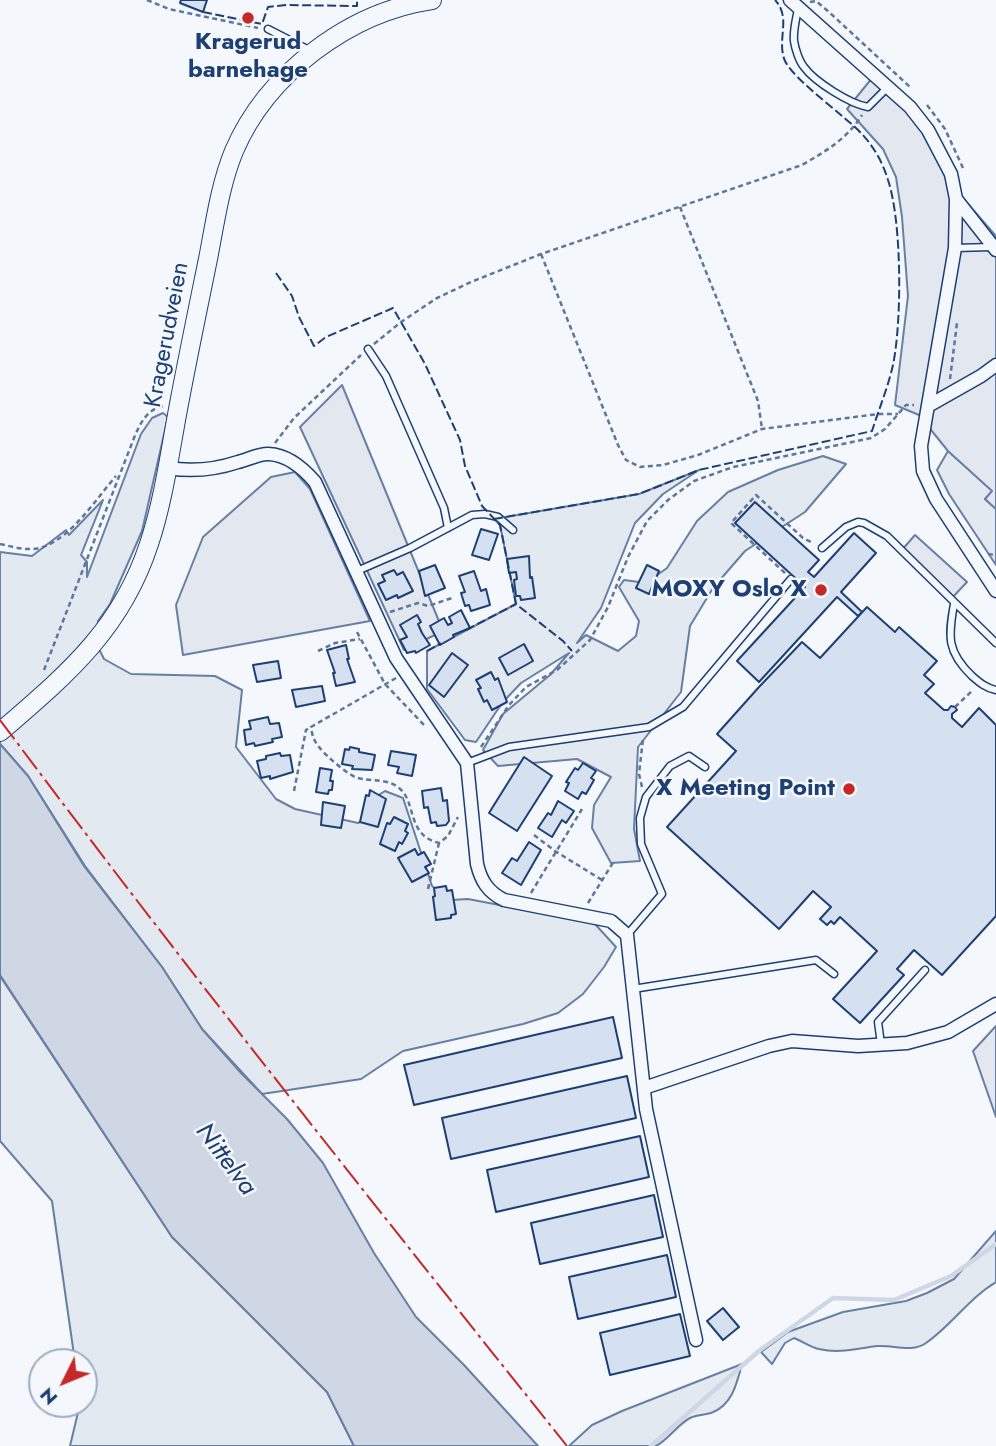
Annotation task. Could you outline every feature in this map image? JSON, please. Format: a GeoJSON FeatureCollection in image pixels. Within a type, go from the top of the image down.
{"type":"FeatureCollection","features":[{"type":"Feature","properties":{"kind":"main road","name":"Kragerudveien"},"geometry":{"type":"LineString","coordinates":[[5,727],[53,686],[98,640],[117,612],[149,545],[168,468],[221,196],[235,149],[254,116],[277,86],[313,52],[348,28],[414,2],[432,0]]}},
{"type":"Feature","properties":{"kind":"street"},"geometry":{"type":"LineString","coordinates":[[794,4],[888,87],[928,130],[951,174],[957,199],[955,248],[921,446],[923,471],[936,499],[996,591]]}},
{"type":"Feature","properties":{"kind":"street"},"geometry":{"type":"LineString","coordinates":[[957,199],[995,249]]}},
{"type":"Feature","properties":{"kind":"street"},"geometry":{"type":"LineString","coordinates":[[928,405],[996,365]]}},
{"type":"Feature","properties":{"kind":"street"},"geometry":{"type":"LineString","coordinates":[[168,468],[189,472],[204,470],[268,453],[296,464],[315,482],[405,674],[465,759],[473,803],[477,864],[481,879],[494,895],[526,906],[611,921],[627,935],[649,1123],[695,1340]]}},
{"type":"Feature","properties":{"kind":"street"},"geometry":{"type":"LineString","coordinates":[[644,1088],[769,1046],[792,1041],[858,1046],[907,1043],[948,1032],[996,1004]]}},
{"type":"Feature","properties":{"kind":"lane"},"geometry":{"type":"LineString","coordinates":[[794,4],[794,44],[803,67],[831,90],[856,105],[868,107],[888,87]]}},
{"type":"Feature","properties":{"kind":"lane"},"geometry":{"type":"LineString","coordinates":[[268,29],[313,52]]}},
{"type":"Feature","properties":{"kind":"lane"},"geometry":{"type":"LineString","coordinates":[[955,248],[995,249]]}},
{"type":"Feature","properties":{"kind":"lane"},"geometry":{"type":"LineString","coordinates":[[368,349],[386,376],[444,508],[448,528]]}},
{"type":"Feature","properties":{"kind":"lane"},"geometry":{"type":"LineString","coordinates":[[357,572],[466,518],[485,514],[498,517],[513,530]]}},
{"type":"Feature","properties":{"kind":"lane"},"geometry":{"type":"LineString","coordinates":[[822,548],[846,527],[858,522],[864,523],[887,536],[996,643]]}},
{"type":"Feature","properties":{"kind":"lane"},"geometry":{"type":"LineString","coordinates":[[465,759],[509,747],[649,727],[683,707],[791,579]]}},
{"type":"Feature","properties":{"kind":"lane"},"geometry":{"type":"LineString","coordinates":[[954,604],[950,626],[951,649],[958,662],[980,683],[996,690]]}},
{"type":"Feature","properties":{"kind":"lane"},"geometry":{"type":"LineString","coordinates":[[627,935],[662,894],[641,844],[640,818],[646,797],[670,766],[689,756],[705,767]]}},
{"type":"Feature","properties":{"kind":"lane"},"geometry":{"type":"LineString","coordinates":[[633,989],[816,960],[834,974]]}},
{"type":"Feature","properties":{"kind":"lane"},"geometry":{"type":"LineString","coordinates":[[881,1045],[878,1022],[925,970]]}},
{"type":"Feature","properties":{"kind":"path"},"geometry":{"type":"LineString","coordinates":[[147,0],[169,9],[268,29]]}},
{"type":"Feature","properties":{"kind":"path"},"geometry":{"type":"LineString","coordinates":[[794,4],[816,1],[912,89]]}},
{"type":"Feature","properties":{"kind":"path"},"geometry":{"type":"LineString","coordinates":[[920,97],[955,146],[965,175]]}},
{"type":"Feature","properties":{"kind":"path"},"geometry":{"type":"LineString","coordinates":[[268,453],[294,418],[368,349],[437,298],[541,254],[802,165],[834,147],[855,127],[868,107]]}},
{"type":"Feature","properties":{"kind":"path"},"geometry":{"type":"LineString","coordinates":[[680,208],[758,401],[762,429]]}},
{"type":"Feature","properties":{"kind":"path"},"geometry":{"type":"LineString","coordinates":[[541,254],[626,460],[640,467],[663,465],[698,455],[762,429],[878,414],[898,414]]}},
{"type":"Feature","properties":{"kind":"path"},"geometry":{"type":"LineString","coordinates":[[949,395],[957,319]]}},
{"type":"Feature","properties":{"kind":"path"},"geometry":{"type":"LineString","coordinates":[[465,759],[482,746],[509,705],[526,687],[557,670],[590,640],[608,607],[628,556],[648,522],[668,500],[694,481],[733,467],[871,438],[886,429],[906,405],[928,405]]}},
{"type":"Feature","properties":{"kind":"path"},"geometry":{"type":"LineString","coordinates":[[42,676],[141,421],[158,407],[179,406]]}},
{"type":"Feature","properties":{"kind":"path"},"geometry":{"type":"LineString","coordinates":[[0,544],[20,549],[41,548],[55,541],[119,473]]}},
{"type":"Feature","properties":{"kind":"path"},"geometry":{"type":"LineString","coordinates":[[791,579],[731,523],[756,495],[803,538],[822,548]]}},
{"type":"Feature","properties":{"kind":"path"},"geometry":{"type":"LineString","coordinates":[[377,616],[418,603],[428,606],[452,598]]}},
{"type":"Feature","properties":{"kind":"path"},"geometry":{"type":"LineString","coordinates":[[357,632],[385,684],[431,733]]}},
{"type":"Feature","properties":{"kind":"path"},"geometry":{"type":"LineString","coordinates":[[318,650],[335,643],[360,639]]}},
{"type":"Feature","properties":{"kind":"path"},"geometry":{"type":"LineString","coordinates":[[294,791],[306,730],[405,674]]}},
{"type":"Feature","properties":{"kind":"path"},"geometry":{"type":"LineString","coordinates":[[955,707],[980,683]]}},
{"type":"Feature","properties":{"kind":"path"},"geometry":{"type":"LineString","coordinates":[[311,727],[313,737],[320,748],[354,778],[391,782],[403,791],[420,831],[429,841],[439,843]]}},
{"type":"Feature","properties":{"kind":"path"},"geometry":{"type":"LineString","coordinates":[[644,728],[639,774],[646,797]]}},
{"type":"Feature","properties":{"kind":"path"},"geometry":{"type":"LineString","coordinates":[[428,888],[439,843],[448,836],[463,809],[473,803]]}},
{"type":"Feature","properties":{"kind":"path"},"geometry":{"type":"LineString","coordinates":[[526,906],[555,851],[582,809]]}},
{"type":"Feature","properties":{"kind":"path"},"geometry":{"type":"LineString","coordinates":[[534,835],[602,880]]}},
{"type":"Feature","properties":{"kind":"path"},"geometry":{"type":"LineString","coordinates":[[580,916],[614,861]]}},
{"type":"Feature","properties":{"kind":"shaded area"},"geometry":{"type":"Polygon","coordinates":[[[872,78],[922,126],[947,180],[996,236],[996,509],[985,499],[992,491],[948,451],[919,415],[895,405],[908,296],[896,177],[883,149],[847,109],[872,78]]]}},
{"type":"Feature","properties":{"kind":"shaded area"},"geometry":{"type":"Polygon","coordinates":[[[342,385],[443,631],[404,650],[300,427],[342,385]]]}},
{"type":"Feature","properties":{"kind":"shaded area"},"geometry":{"type":"Polygon","coordinates":[[[163,413],[168,417],[142,531],[110,604],[98,621],[96,643],[104,659],[131,674],[215,676],[242,690],[236,747],[276,799],[295,809],[358,823],[369,817],[377,796],[385,791],[403,798],[432,886],[451,900],[468,899],[594,923],[616,947],[583,994],[558,1013],[523,1024],[403,1051],[361,1079],[262,1094],[202,1029],[162,967],[85,866],[28,776],[0,744],[0,552],[32,556],[66,530],[69,535],[103,500],[81,555],[87,562],[87,577],[141,434],[152,418],[163,413]]]}},
{"type":"Feature","properties":{"kind":"shaded area"},"geometry":{"type":"Polygon","coordinates":[[[948,451],[993,491],[985,499],[996,509],[996,565],[949,494],[937,470],[948,451]]]}},
{"type":"Feature","properties":{"kind":"shaded area"},"geometry":{"type":"Polygon","coordinates":[[[823,456],[846,464],[805,512],[745,551],[713,588],[690,626],[681,692],[638,747],[634,829],[640,861],[611,863],[592,828],[594,805],[611,777],[577,759],[498,766],[483,750],[503,714],[550,675],[569,653],[521,683],[502,703],[476,742],[465,740],[427,689],[427,651],[516,604],[500,525],[494,519],[639,494],[699,470],[663,494],[635,523],[601,608],[577,643],[586,635],[618,651],[636,636],[639,621],[619,587],[624,580],[646,583],[667,568],[697,521],[728,492],[778,470],[823,456]]]}},
{"type":"Feature","properties":{"kind":"shaded area"},"geometry":{"type":"Polygon","coordinates":[[[295,472],[310,489],[370,621],[183,655],[176,605],[203,537],[271,477],[295,472]]]}},
{"type":"Feature","properties":{"kind":"shaded area"},"geometry":{"type":"Polygon","coordinates":[[[915,535],[967,582],[950,600],[901,551],[915,535]]]}},
{"type":"Feature","properties":{"kind":"shaded area"},"geometry":{"type":"Polygon","coordinates":[[[0,976],[172,1237],[327,1392],[354,1446],[70,1446],[77,1418],[98,1418],[98,1348],[73,1348],[52,1201],[0,1141],[0,976]]]}},
{"type":"Feature","properties":{"kind":"shaded area"},"geometry":{"type":"Polygon","coordinates":[[[996,1026],[996,1117],[973,1051],[996,1026]]]}},
{"type":"Feature","properties":{"kind":"shaded area"},"geometry":{"type":"Polygon","coordinates":[[[996,1231],[996,1282],[921,1346],[878,1346],[834,1351],[816,1348],[794,1338],[785,1343],[772,1364],[761,1352],[788,1332],[843,1312],[906,1301],[927,1293],[954,1279],[996,1231]]]}},
{"type":"Feature","properties":{"kind":"shaded area"},"geometry":{"type":"Polygon","coordinates":[[[742,1364],[733,1393],[724,1405],[711,1413],[690,1418],[656,1446],[569,1446],[592,1425],[742,1364]]]}},
{"type":"Feature","properties":{"kind":"water","name":"Nittelva"},"geometry":{"type":"Polygon","coordinates":[[[0,744],[28,776],[84,866],[162,967],[202,1029],[287,1119],[323,1163],[374,1253],[416,1317],[538,1446],[354,1446],[327,1392],[172,1237],[0,975],[0,744]]]}},
{"type":"Feature","properties":{"kind":"building"},"geometry":{"type":"Polygon","coordinates":[[[181,0],[207,0],[203,12],[180,3],[181,0]]]}},
{"type":"Feature","properties":{"kind":"building"},"geometry":{"type":"Polygon","coordinates":[[[755,502],[819,560],[808,572],[814,577],[854,533],[876,553],[841,592],[862,612],[858,616],[837,597],[759,682],[737,661],[805,587],[735,523],[755,502]]]}},
{"type":"Feature","properties":{"kind":"building"},"geometry":{"type":"Polygon","coordinates":[[[481,529],[498,534],[489,560],[472,555],[481,529]]]}},
{"type":"Feature","properties":{"kind":"building"},"geometry":{"type":"Polygon","coordinates":[[[529,556],[530,578],[532,577],[535,598],[521,600],[520,596],[516,596],[516,572],[509,573],[507,559],[529,556]]]}},
{"type":"Feature","properties":{"kind":"building"},"geometry":{"type":"Polygon","coordinates":[[[435,565],[445,588],[425,596],[419,571],[435,565]]]}},
{"type":"Feature","properties":{"kind":"building"},"geometry":{"type":"Polygon","coordinates":[[[647,565],[659,571],[649,594],[636,588],[647,565]]]}},
{"type":"Feature","properties":{"kind":"building"},"geometry":{"type":"Polygon","coordinates":[[[394,570],[397,575],[403,572],[413,591],[386,600],[378,584],[385,581],[382,575],[394,570]]]}},
{"type":"Feature","properties":{"kind":"building"},"geometry":{"type":"Polygon","coordinates":[[[474,571],[481,591],[486,589],[490,605],[471,611],[469,605],[465,606],[461,593],[465,592],[459,576],[474,571]]]}},
{"type":"Feature","properties":{"kind":"building","name":"X Meeting Point"},"geometry":{"type":"Polygon","coordinates":[[[867,607],[895,632],[899,627],[937,661],[924,675],[934,684],[925,693],[944,710],[955,707],[957,710],[952,714],[952,718],[962,727],[979,708],[996,725],[996,916],[942,975],[914,950],[897,969],[904,975],[860,1023],[833,999],[877,951],[840,917],[834,924],[831,921],[827,925],[820,919],[831,907],[813,891],[779,929],[667,827],[736,751],[717,734],[759,687],[802,642],[820,658],[867,607]]]}},
{"type":"Feature","properties":{"kind":"building"},"geometry":{"type":"Polygon","coordinates":[[[461,610],[470,628],[453,635],[454,637],[440,645],[430,626],[444,618],[448,625],[452,623],[449,617],[461,610]]]}},
{"type":"Feature","properties":{"kind":"building"},"geometry":{"type":"Polygon","coordinates":[[[417,615],[421,622],[418,624],[430,645],[416,653],[407,653],[400,640],[407,637],[400,625],[417,615]]]}},
{"type":"Feature","properties":{"kind":"building"},"geometry":{"type":"Polygon","coordinates":[[[524,644],[533,661],[508,675],[499,658],[524,644]]]}},
{"type":"Feature","properties":{"kind":"building"},"geometry":{"type":"Polygon","coordinates":[[[346,645],[347,659],[355,682],[336,686],[335,673],[327,650],[346,645]]]}},
{"type":"Feature","properties":{"kind":"building"},"geometry":{"type":"Polygon","coordinates":[[[452,653],[468,665],[444,697],[429,685],[452,653]]]}},
{"type":"Feature","properties":{"kind":"building"},"geometry":{"type":"Polygon","coordinates":[[[278,661],[281,678],[257,682],[253,665],[278,661]]]}},
{"type":"Feature","properties":{"kind":"building"},"geometry":{"type":"Polygon","coordinates":[[[491,672],[495,680],[498,678],[507,702],[492,710],[487,700],[484,702],[476,680],[491,672]]]}},
{"type":"Feature","properties":{"kind":"building"},"geometry":{"type":"Polygon","coordinates":[[[322,686],[325,701],[296,707],[292,690],[322,686]]]}},
{"type":"Feature","properties":{"kind":"building"},"geometry":{"type":"Polygon","coordinates":[[[268,717],[270,724],[279,723],[282,737],[255,746],[254,743],[246,745],[244,730],[251,729],[249,721],[268,717]]]}},
{"type":"Feature","properties":{"kind":"building"},"geometry":{"type":"Polygon","coordinates":[[[350,747],[375,755],[372,770],[352,769],[353,766],[342,764],[345,749],[349,750],[350,747]]]}},
{"type":"Feature","properties":{"kind":"building"},"geometry":{"type":"Polygon","coordinates":[[[391,751],[416,755],[412,776],[397,773],[399,767],[388,765],[391,751]]]}},
{"type":"Feature","properties":{"kind":"building"},"geometry":{"type":"Polygon","coordinates":[[[280,753],[281,756],[290,755],[293,772],[270,779],[270,776],[261,778],[257,761],[280,753]]]}},
{"type":"Feature","properties":{"kind":"building"},"geometry":{"type":"Polygon","coordinates":[[[524,757],[552,776],[517,831],[489,813],[524,757]]]}},
{"type":"Feature","properties":{"kind":"building"},"geometry":{"type":"Polygon","coordinates":[[[583,763],[596,771],[586,794],[582,792],[578,799],[565,791],[569,783],[566,782],[575,768],[578,770],[583,763]]]}},
{"type":"Feature","properties":{"kind":"building"},"geometry":{"type":"Polygon","coordinates":[[[320,768],[332,770],[332,790],[329,790],[328,794],[316,792],[320,768]]]}},
{"type":"Feature","properties":{"kind":"building"},"geometry":{"type":"Polygon","coordinates":[[[441,788],[443,801],[447,800],[449,821],[446,825],[437,826],[436,822],[431,823],[428,807],[424,808],[422,791],[441,788]]]}},
{"type":"Feature","properties":{"kind":"building"},"geometry":{"type":"Polygon","coordinates":[[[370,790],[386,799],[378,827],[360,822],[366,795],[369,796],[370,790]]]}},
{"type":"Feature","properties":{"kind":"building"},"geometry":{"type":"Polygon","coordinates":[[[558,801],[574,811],[566,823],[562,820],[552,837],[538,828],[548,813],[551,815],[558,801]]]}},
{"type":"Feature","properties":{"kind":"building"},"geometry":{"type":"Polygon","coordinates":[[[323,802],[345,806],[341,828],[321,825],[323,802]]]}},
{"type":"Feature","properties":{"kind":"building"},"geometry":{"type":"Polygon","coordinates":[[[394,817],[408,824],[405,831],[408,833],[395,851],[380,844],[387,823],[390,824],[394,817]]]}},
{"type":"Feature","properties":{"kind":"building"},"geometry":{"type":"Polygon","coordinates":[[[529,842],[541,850],[521,885],[502,873],[512,858],[517,861],[529,842]]]}},
{"type":"Feature","properties":{"kind":"building"},"geometry":{"type":"Polygon","coordinates":[[[415,849],[418,855],[424,852],[431,864],[425,867],[429,873],[412,882],[398,858],[415,849]]]}},
{"type":"Feature","properties":{"kind":"building"},"geometry":{"type":"Polygon","coordinates":[[[446,886],[447,891],[452,890],[456,914],[451,915],[451,918],[436,920],[434,888],[446,886]]]}},
{"type":"Feature","properties":{"kind":"building"},"geometry":{"type":"Polygon","coordinates":[[[613,1017],[622,1058],[414,1105],[404,1065],[613,1017]]]}},
{"type":"Feature","properties":{"kind":"building"},"geometry":{"type":"Polygon","coordinates":[[[627,1076],[636,1118],[451,1159],[442,1118],[627,1076]]]}},
{"type":"Feature","properties":{"kind":"building"},"geometry":{"type":"Polygon","coordinates":[[[640,1136],[649,1177],[496,1212],[487,1170],[640,1136]]]}},
{"type":"Feature","properties":{"kind":"building"},"geometry":{"type":"Polygon","coordinates":[[[654,1195],[663,1237],[540,1264],[531,1223],[654,1195]]]}},
{"type":"Feature","properties":{"kind":"building"},"geometry":{"type":"Polygon","coordinates":[[[667,1255],[676,1297],[578,1319],[569,1277],[667,1255]]]}},
{"type":"Feature","properties":{"kind":"building"},"geometry":{"type":"Polygon","coordinates":[[[723,1308],[739,1327],[723,1340],[707,1321],[723,1308]]]}},
{"type":"Feature","properties":{"kind":"building"},"geometry":{"type":"Polygon","coordinates":[[[680,1314],[690,1356],[610,1375],[600,1333],[680,1314]]]}},
{"type":"Feature","properties":{"kind":"waterway"},"geometry":{"type":"LineString","coordinates":[[651,1446],[760,1350],[833,1298],[894,1300],[951,1276],[996,1244]]}},
{"type":"Feature","properties":{"kind":"fence"},"geometry":{"type":"LineString","coordinates":[[203,12],[262,24],[268,7],[357,6],[357,0]]}},
{"type":"Feature","properties":{"kind":"fence"},"geometry":{"type":"LineString","coordinates":[[494,519],[639,494],[699,470],[872,431],[886,390],[896,346],[899,272],[893,198],[884,167],[866,139],[809,88],[785,61],[782,14],[775,0]]}},
{"type":"Feature","properties":{"kind":"fence"},"geometry":{"type":"LineString","coordinates":[[276,273],[292,296],[314,346],[326,337],[393,308],[425,364],[460,440],[465,466],[482,506],[500,525],[516,604],[572,651]]}},
{"type":"Feature","properties":{"kind":"fence"},"geometry":{"type":"LineString","coordinates":[[466,630],[516,604]]}},
{"type":"Feature","properties":{"kind":"fence"},"geometry":{"type":"LineString","coordinates":[[427,651],[441,643]]}},
{"type":"Feature","properties":{"kind":"power"},"geometry":{"type":"LineString","coordinates":[[0,720],[210,995],[567,1446]]}},
{"type":"Feature","properties":{"kind":"place","name":"Kragerud barnehage"},"geometry":{"type":"Point","coordinates":[248,18]}},
{"type":"Feature","properties":{"kind":"place","name":"MOXY Oslo X"},"geometry":{"type":"Point","coordinates":[821,590]}},
{"type":"Feature","properties":{"kind":"place","name":"X Meeting Point"},"geometry":{"type":"Point","coordinates":[849,789]}}]}
